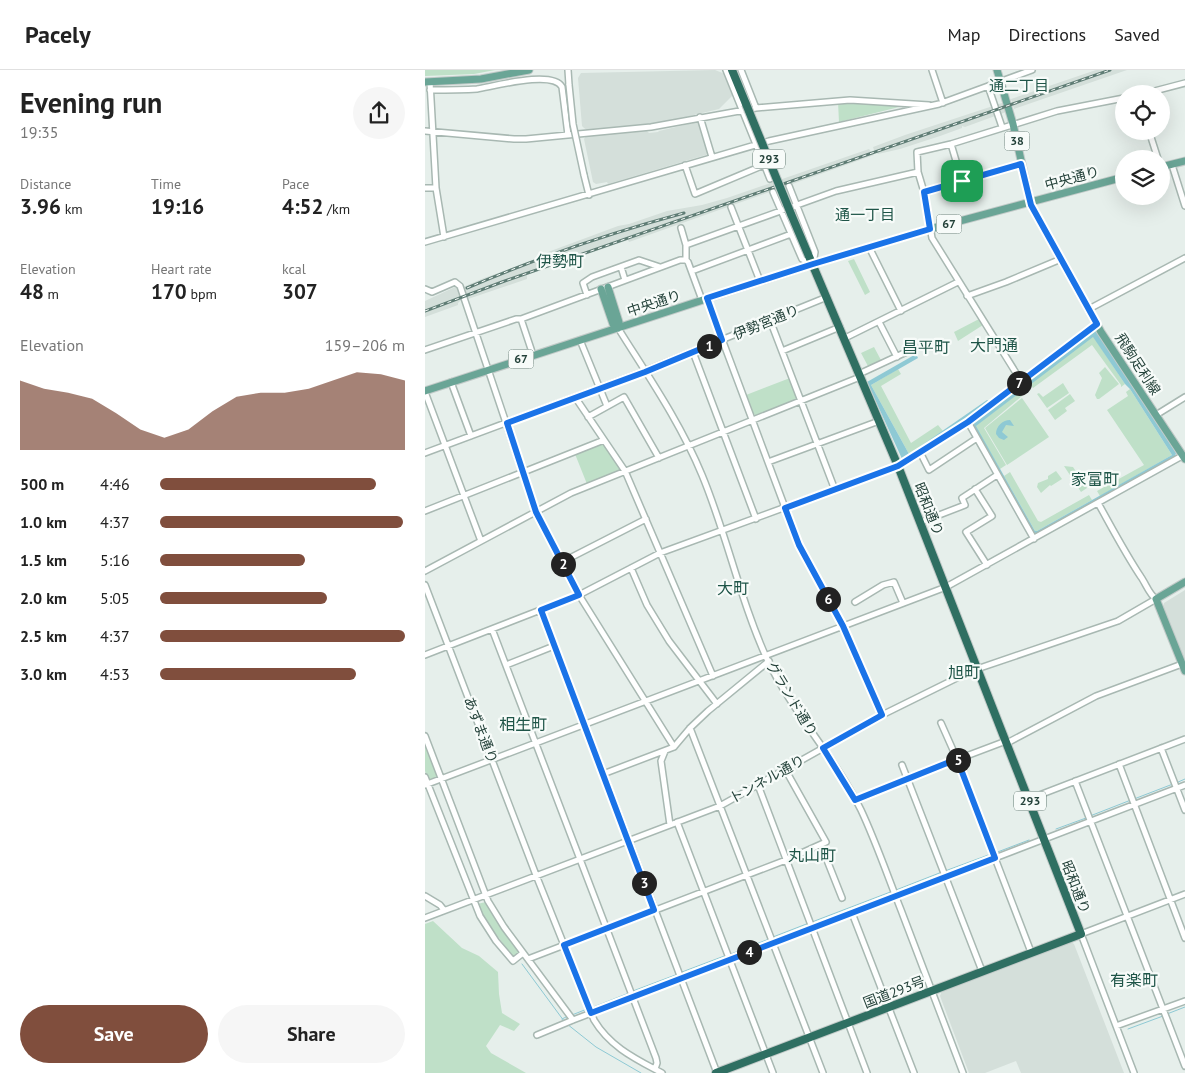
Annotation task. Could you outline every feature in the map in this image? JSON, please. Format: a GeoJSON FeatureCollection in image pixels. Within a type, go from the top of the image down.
{"type":"FeatureCollection","features":[{"type":"Feature","properties":{"kind":"highway","name":"昭和通り"},"geometry":{"type":"LineString","coordinates":[[732,70],[744,106],[845,338],[921,522],[1081,934]]}},
{"type":"Feature","properties":{"kind":"highway","name":"国道293号"},"geometry":{"type":"LineString","coordinates":[[717,1073],[1081,934]]}},
{"type":"Feature","properties":{"kind":"main road"},"geometry":{"type":"LineString","coordinates":[[427,82],[481,79],[529,70]]}},
{"type":"Feature","properties":{"kind":"main road","name":"38"},"geometry":{"type":"LineString","coordinates":[[997,70],[1013,124],[1030,202]]}},
{"type":"Feature","properties":{"kind":"main road"},"geometry":{"type":"LineString","coordinates":[[1172,165],[1185,161]]}},
{"type":"Feature","properties":{"kind":"main road","name":"中央通り"},"geometry":{"type":"LineString","coordinates":[[425,391],[813,264],[930,229],[1115,179]]}},
{"type":"Feature","properties":{"kind":"main road","name":"飛駒足利線"},"geometry":{"type":"LineString","coordinates":[[1030,202],[1097,324],[1183,455]]}},
{"type":"Feature","properties":{"kind":"main road"},"geometry":{"type":"LineString","coordinates":[[604,288],[613,324],[618,328]]}},
{"type":"Feature","properties":{"kind":"main road"},"geometry":{"type":"LineString","coordinates":[[1184,667],[1156,600],[1185,582]]}},
{"type":"Feature","properties":{"kind":"street"},"geometry":{"type":"LineString","coordinates":[[568,70],[573,124],[589,194]]}},
{"type":"Feature","properties":{"kind":"street"},"geometry":{"type":"LineString","coordinates":[[726,70],[744,106],[755,145],[770,179]]}},
{"type":"Feature","properties":{"kind":"street"},"geometry":{"type":"LineString","coordinates":[[741,70],[756,108]]}},
{"type":"Feature","properties":{"kind":"street"},"geometry":{"type":"LineString","coordinates":[[931,70],[943,103]]}},
{"type":"Feature","properties":{"kind":"street"},"geometry":{"type":"LineString","coordinates":[[425,242],[755,145],[943,103],[1032,70]]}},
{"type":"Feature","properties":{"kind":"street"},"geometry":{"type":"LineString","coordinates":[[431,90],[477,89],[528,79],[553,78],[562,87],[568,135]]}},
{"type":"Feature","properties":{"kind":"street"},"geometry":{"type":"LineString","coordinates":[[427,82],[431,90],[435,188],[444,237]]}},
{"type":"Feature","properties":{"kind":"street"},"geometry":{"type":"LineString","coordinates":[[1170,87],[1185,83]]}},
{"type":"Feature","properties":{"kind":"street"},"geometry":{"type":"LineString","coordinates":[[988,86],[1002,127]]}},
{"type":"Feature","properties":{"kind":"street"},"geometry":{"type":"LineString","coordinates":[[425,131],[514,140],[651,127],[744,106],[756,108],[850,100],[927,104],[930,106]]}},
{"type":"Feature","properties":{"kind":"street"},"geometry":{"type":"LineString","coordinates":[[1021,381],[932,238],[924,192],[918,172],[917,152],[951,144],[1057,111],[1115,100]]}},
{"type":"Feature","properties":{"kind":"street"},"geometry":{"type":"LineString","coordinates":[[904,103],[905,112]]}},
{"type":"Feature","properties":{"kind":"street"},"geometry":{"type":"LineString","coordinates":[[700,117],[712,157]]}},
{"type":"Feature","properties":{"kind":"street"},"geometry":{"type":"LineString","coordinates":[[951,144],[962,181]]}},
{"type":"Feature","properties":{"kind":"street"},"geometry":{"type":"LineString","coordinates":[[924,192],[1021,164]]}},
{"type":"Feature","properties":{"kind":"street"},"geometry":{"type":"LineString","coordinates":[[685,165],[695,194],[764,165]]}},
{"type":"Feature","properties":{"kind":"street"},"geometry":{"type":"LineString","coordinates":[[1172,165],[1185,206]]}},
{"type":"Feature","properties":{"kind":"street"},"geometry":{"type":"LineString","coordinates":[[686,245],[836,191],[918,172]]}},
{"type":"Feature","properties":{"kind":"street"},"geometry":{"type":"LineString","coordinates":[[773,192],[802,259],[813,264],[815,252],[789,186]]}},
{"type":"Feature","properties":{"kind":"street"},"geometry":{"type":"LineString","coordinates":[[425,188],[435,188]]}},
{"type":"Feature","properties":{"kind":"street"},"geometry":{"type":"LineString","coordinates":[[731,207],[760,282]]}},
{"type":"Feature","properties":{"kind":"street"},"geometry":{"type":"LineString","coordinates":[[681,228],[686,245],[686,260],[722,340],[799,545],[843,626],[882,715]]}},
{"type":"Feature","properties":{"kind":"street"},"geometry":{"type":"LineString","coordinates":[[692,271],[791,234]]}},
{"type":"Feature","properties":{"kind":"street"},"geometry":{"type":"LineString","coordinates":[[869,248],[901,311]]}},
{"type":"Feature","properties":{"kind":"street"},"geometry":{"type":"LineString","coordinates":[[1089,309],[1185,258]]}},
{"type":"Feature","properties":{"kind":"street"},"geometry":{"type":"LineString","coordinates":[[967,296],[1061,259]]}},
{"type":"Feature","properties":{"kind":"street"},"geometry":{"type":"LineString","coordinates":[[587,295],[583,286],[585,280],[639,260],[660,267]]}},
{"type":"Feature","properties":{"kind":"street"},"geometry":{"type":"LineString","coordinates":[[425,350],[521,319],[660,267],[680,260],[686,260]]}},
{"type":"Feature","properties":{"kind":"street"},"geometry":{"type":"LineString","coordinates":[[621,267],[625,280]]}},
{"type":"Feature","properties":{"kind":"street"},"geometry":{"type":"LineString","coordinates":[[425,289],[432,292],[455,282],[460,286],[536,512],[579,595],[674,747]]}},
{"type":"Feature","properties":{"kind":"street"},"geometry":{"type":"LineString","coordinates":[[845,338],[958,282]]}},
{"type":"Feature","properties":{"kind":"street","name":"伊勢宮通り"},"geometry":{"type":"LineString","coordinates":[[425,453],[645,372],[827,297]]}},
{"type":"Feature","properties":{"kind":"street"},"geometry":{"type":"LineString","coordinates":[[521,319],[533,355]]}},
{"type":"Feature","properties":{"kind":"street"},"geometry":{"type":"LineString","coordinates":[[770,320],[835,490]]}},
{"type":"Feature","properties":{"kind":"street"},"geometry":{"type":"LineString","coordinates":[[879,322],[897,357]]}},
{"type":"Feature","properties":{"kind":"street"},"geometry":{"type":"LineString","coordinates":[[425,655],[579,595],[660,553],[898,466],[968,422],[1097,324]]}},
{"type":"Feature","properties":{"kind":"street"},"geometry":{"type":"LineString","coordinates":[[782,351],[840,327]]}},
{"type":"Feature","properties":{"kind":"street","name":"グランド通り"},"geometry":{"type":"LineString","coordinates":[[618,328],[675,419],[703,476],[767,658],[783,687],[855,800],[868,826],[963,1073]]}},
{"type":"Feature","properties":{"kind":"street"},"geometry":{"type":"LineString","coordinates":[[580,340],[607,406]]}},
{"type":"Feature","properties":{"kind":"street"},"geometry":{"type":"LineString","coordinates":[[425,571],[571,493],[801,401],[860,376],[915,348]]}},
{"type":"Feature","properties":{"kind":"street"},"geometry":{"type":"LineString","coordinates":[[693,352],[756,519]]}},
{"type":"Feature","properties":{"kind":"street"},"geometry":{"type":"LineString","coordinates":[[451,382],[471,436]]}},
{"type":"Feature","properties":{"kind":"street"},"geometry":{"type":"LineString","coordinates":[[425,391],[481,541]]}},
{"type":"Feature","properties":{"kind":"street"},"geometry":{"type":"LineString","coordinates":[[575,397],[625,471],[713,676]]}},
{"type":"Feature","properties":{"kind":"street"},"geometry":{"type":"LineString","coordinates":[[588,417],[624,397],[659,458]]}},
{"type":"Feature","properties":{"kind":"street"},"geometry":{"type":"LineString","coordinates":[[1156,415],[1185,397]]}},
{"type":"Feature","properties":{"kind":"street"},"geometry":{"type":"LineString","coordinates":[[768,462],[879,421]]}},
{"type":"Feature","properties":{"kind":"street"},"geometry":{"type":"LineString","coordinates":[[968,422],[1034,539]]}},
{"type":"Feature","properties":{"kind":"street"},"geometry":{"type":"LineString","coordinates":[[920,452],[929,470],[977,438]]}},
{"type":"Feature","properties":{"kind":"street"},"geometry":{"type":"LineString","coordinates":[[425,511],[604,440]]}},
{"type":"Feature","properties":{"kind":"street"},"geometry":{"type":"LineString","coordinates":[[426,785],[584,724],[767,658],[843,626],[946,587],[1183,455]]}},
{"type":"Feature","properties":{"kind":"street"},"geometry":{"type":"LineString","coordinates":[[921,522],[965,505],[962,498],[997,475]]}},
{"type":"Feature","properties":{"kind":"street"},"geometry":{"type":"LineString","coordinates":[[975,489],[992,516],[966,532],[987,565]]}},
{"type":"Feature","properties":{"kind":"street"},"geometry":{"type":"LineString","coordinates":[[1098,503],[1130,562],[1156,600]]}},
{"type":"Feature","properties":{"kind":"street"},"geometry":{"type":"LineString","coordinates":[[562,562],[645,519]]}},
{"type":"Feature","properties":{"kind":"street"},"geometry":{"type":"LineString","coordinates":[[631,568],[647,605],[669,641],[717,704]]}},
{"type":"Feature","properties":{"kind":"street"},"geometry":{"type":"LineString","coordinates":[[855,602],[894,582],[903,603]]}},
{"type":"Feature","properties":{"kind":"street","name":"あずま通り"},"geometry":{"type":"LineString","coordinates":[[425,585],[591,1013],[601,1031],[615,1045],[625,1053],[662,1073]]}},
{"type":"Feature","properties":{"kind":"street","name":"トンネル通り"},"geometry":{"type":"LineString","coordinates":[[425,918],[719,806],[882,715],[978,669],[1118,620],[1156,600]]}},
{"type":"Feature","properties":{"kind":"street"},"geometry":{"type":"LineString","coordinates":[[541,610],[717,1073]]}},
{"type":"Feature","properties":{"kind":"street"},"geometry":{"type":"LineString","coordinates":[[492,629],[656,1058],[655,1069]]}},
{"type":"Feature","properties":{"kind":"street"},"geometry":{"type":"LineString","coordinates":[[506,665],[554,646]]}},
{"type":"Feature","properties":{"kind":"street"},"geometry":{"type":"LineString","coordinates":[[603,774],[674,747],[690,728],[767,658]]}},
{"type":"Feature","properties":{"kind":"street"},"geometry":{"type":"LineString","coordinates":[[855,800],[907,778],[1007,742],[1096,696],[1184,667]]}},
{"type":"Feature","properties":{"kind":"street"},"geometry":{"type":"LineString","coordinates":[[941,724],[957,759],[1031,952]]}},
{"type":"Feature","properties":{"kind":"street"},"geometry":{"type":"LineString","coordinates":[[690,728],[823,1073]]}},
{"type":"Feature","properties":{"kind":"street"},"geometry":{"type":"LineString","coordinates":[[425,736],[486,894],[504,927],[571,1020]]}},
{"type":"Feature","properties":{"kind":"street"},"geometry":{"type":"LineString","coordinates":[[1029,799],[1185,739]]}},
{"type":"Feature","properties":{"kind":"street"},"geometry":{"type":"LineString","coordinates":[[1161,748],[1185,810]]}},
{"type":"Feature","properties":{"kind":"street"},"geometry":{"type":"LineString","coordinates":[[665,751],[661,761],[670,825]]}},
{"type":"Feature","properties":{"kind":"street"},"geometry":{"type":"LineString","coordinates":[[1119,764],[1185,938]]}},
{"type":"Feature","properties":{"kind":"street"},"geometry":{"type":"LineString","coordinates":[[902,765],[981,971]]}},
{"type":"Feature","properties":{"kind":"street"},"geometry":{"type":"LineString","coordinates":[[527,959],[786,860],[826,842],[785,769]]}},
{"type":"Feature","properties":{"kind":"street"},"geometry":{"type":"LineString","coordinates":[[425,777],[426,785],[484,923],[513,961],[523,953]]}},
{"type":"Feature","properties":{"kind":"street"},"geometry":{"type":"LineString","coordinates":[[1075,781],[1185,1066]]}},
{"type":"Feature","properties":{"kind":"street"},"geometry":{"type":"LineString","coordinates":[[758,785],[867,1073]]}},
{"type":"Feature","properties":{"kind":"street"},"geometry":{"type":"LineString","coordinates":[[537,1035],[571,1020],[1185,785]]}},
{"type":"Feature","properties":{"kind":"street"},"geometry":{"type":"LineString","coordinates":[[677,822],[773,1073]]}},
{"type":"Feature","properties":{"kind":"street"},"geometry":{"type":"LineString","coordinates":[[821,844],[842,898]]}},
{"type":"Feature","properties":{"kind":"street"},"geometry":{"type":"LineString","coordinates":[[1134,1073],[1081,934],[1185,894]]}},
{"type":"Feature","properties":{"kind":"street"},"geometry":{"type":"LineString","coordinates":[[425,896],[440,905],[444,910]]}},
{"type":"Feature","properties":{"kind":"street"},"geometry":{"type":"LineString","coordinates":[[852,913],[914,1073]]}},
{"type":"Feature","properties":{"kind":"street"},"geometry":{"type":"LineString","coordinates":[[1116,1026],[1185,1001]]}},
{"type":"Feature","properties":{"kind":"shaded area"},"geometry":{"type":"Polygon","coordinates":[[[715,70],[725,74],[733,95],[719,109],[661,123],[587,130],[582,126],[578,78],[581,73],[715,70]]]}},
{"type":"Feature","properties":{"kind":"shaded area"},"geometry":{"type":"Polygon","coordinates":[[[1096,70],[1127,70],[1014,109],[1011,99],[1096,70]]]}},
{"type":"Feature","properties":{"kind":"shaded area"},"geometry":{"type":"Polygon","coordinates":[[[1002,103],[1006,112],[900,149],[878,154],[874,150],[873,147],[905,135],[1002,103]]]}},
{"type":"Feature","properties":{"kind":"shaded area"},"geometry":{"type":"Polygon","coordinates":[[[697,122],[709,154],[608,184],[607,182],[596,184],[593,182],[584,139],[586,136],[647,131],[649,133],[658,132],[697,122]]]}},
{"type":"Feature","properties":{"kind":"shaded area"},"geometry":{"type":"Polygon","coordinates":[[[869,149],[874,155],[629,242],[628,240],[527,275],[527,279],[468,299],[463,287],[541,258],[540,255],[618,226],[667,211],[702,205],[727,198],[869,149]]]}},
{"type":"Feature","properties":{"kind":"shaded area"},"geometry":{"type":"Polygon","coordinates":[[[455,287],[461,300],[458,305],[425,317],[425,301],[455,287]]]}},
{"type":"Feature","properties":{"kind":"shaded area"},"geometry":{"type":"Polygon","coordinates":[[[1185,590],[1185,662],[1163,607],[1164,603],[1185,590]]]}},
{"type":"Feature","properties":{"kind":"shaded area"},"geometry":{"type":"Polygon","coordinates":[[[1071,942],[1074,944],[1124,1073],[1021,1073],[1016,1061],[985,1073],[969,1073],[940,996],[942,991],[1071,942]]]}},
{"type":"Feature","properties":{"kind":"green space"},"geometry":{"type":"Polygon","coordinates":[[[425,70],[495,70],[474,74],[425,76],[425,70]]]}},
{"type":"Feature","properties":{"kind":"green space"},"geometry":{"type":"Polygon","coordinates":[[[838,102],[898,105],[899,107],[839,122],[838,102]]]}},
{"type":"Feature","properties":{"kind":"green space"},"geometry":{"type":"Polygon","coordinates":[[[854,259],[870,292],[865,295],[848,261],[854,259]]]}},
{"type":"Feature","properties":{"kind":"green space"},"geometry":{"type":"Polygon","coordinates":[[[979,319],[983,325],[958,341],[954,332],[979,319]]]}},
{"type":"Feature","properties":{"kind":"green space"},"geometry":{"type":"Polygon","coordinates":[[[1093,336],[1125,384],[1121,387],[1092,345],[1033,388],[1030,384],[1093,336]]]}},
{"type":"Feature","properties":{"kind":"green space"},"geometry":{"type":"Polygon","coordinates":[[[874,347],[882,362],[869,368],[861,353],[874,347]]]}},
{"type":"Feature","properties":{"kind":"green space"},"geometry":{"type":"Polygon","coordinates":[[[1105,367],[1119,384],[1097,399],[1095,395],[1102,378],[1099,373],[1105,367]]]}},
{"type":"Feature","properties":{"kind":"green space"},"geometry":{"type":"Polygon","coordinates":[[[898,369],[901,374],[881,386],[911,443],[938,425],[943,431],[909,454],[871,385],[898,369]]]}},
{"type":"Feature","properties":{"kind":"green space"},"geometry":{"type":"Polygon","coordinates":[[[790,378],[797,398],[756,416],[746,395],[790,378]]]}},
{"type":"Feature","properties":{"kind":"green space"},"geometry":{"type":"Polygon","coordinates":[[[1063,383],[1069,393],[1047,408],[1037,394],[1039,393],[1043,397],[1063,383]]]}},
{"type":"Feature","properties":{"kind":"green space"},"geometry":{"type":"Polygon","coordinates":[[[1130,389],[1172,455],[1100,496],[1097,491],[1144,465],[1107,410],[1128,396],[1126,392],[1130,389]]]}},
{"type":"Feature","properties":{"kind":"green space"},"geometry":{"type":"Polygon","coordinates":[[[1020,392],[1022,396],[984,428],[1006,465],[1000,469],[975,426],[1020,392]]]}},
{"type":"Feature","properties":{"kind":"green space"},"geometry":{"type":"Polygon","coordinates":[[[1070,394],[1075,401],[1065,408],[1067,411],[1055,420],[1048,410],[1070,394]]]}},
{"type":"Feature","properties":{"kind":"green space"},"geometry":{"type":"Polygon","coordinates":[[[1022,398],[1049,437],[1007,465],[985,428],[1022,398]]]}},
{"type":"Feature","properties":{"kind":"green space"},"geometry":{"type":"Polygon","coordinates":[[[600,444],[604,445],[620,468],[619,471],[587,484],[575,454],[600,444]]]}},
{"type":"Feature","properties":{"kind":"green space"},"geometry":{"type":"Polygon","coordinates":[[[1064,466],[1073,467],[1087,488],[1081,492],[1064,466]]]}},
{"type":"Feature","properties":{"kind":"green space"},"geometry":{"type":"Polygon","coordinates":[[[1056,471],[1062,479],[1050,485],[1041,493],[1037,487],[1038,483],[1048,479],[1048,476],[1056,471]]]}},
{"type":"Feature","properties":{"kind":"green space"},"geometry":{"type":"Polygon","coordinates":[[[1010,472],[1038,521],[1041,522],[1089,495],[1092,500],[1035,531],[1004,476],[1010,472]]]}},
{"type":"Feature","properties":{"kind":"green space"},"geometry":{"type":"Polygon","coordinates":[[[425,741],[439,777],[429,781],[425,771],[425,741]]]}},
{"type":"Feature","properties":{"kind":"green space"},"geometry":{"type":"Polygon","coordinates":[[[486,902],[520,952],[514,958],[489,925],[477,904],[486,902]]]}},
{"type":"Feature","properties":{"kind":"green space"},"geometry":{"type":"Polygon","coordinates":[[[433,921],[462,948],[479,956],[498,972],[502,1013],[520,1024],[514,1031],[500,1025],[486,1046],[491,1053],[526,1073],[425,1073],[425,924],[433,921]]]}},
{"type":"Feature","properties":{"kind":"water"},"geometry":{"type":"Polygon","coordinates":[[[1093,331],[1096,331],[1176,453],[1175,457],[1036,535],[972,422],[1093,331]],[[1093,337],[976,426],[1035,531],[1172,455],[1093,337]]]}},
{"type":"Feature","properties":{"kind":"water"},"geometry":{"type":"Polygon","coordinates":[[[916,354],[918,358],[871,385],[909,454],[987,400],[989,401],[967,419],[903,461],[867,382],[916,354]]]}},
{"type":"Feature","properties":{"kind":"water"},"geometry":{"type":"Polygon","coordinates":[[[1010,420],[1014,426],[1006,425],[1002,432],[1008,437],[1004,440],[999,438],[996,431],[1000,424],[1010,420]]]}},
{"type":"Feature","properties":{"kind":"waterway"},"geometry":{"type":"LineString","coordinates":[[1176,783],[1185,779]]}},
{"type":"Feature","properties":{"kind":"waterway"},"geometry":{"type":"LineString","coordinates":[[1134,799],[1173,784]]}},
{"type":"Feature","properties":{"kind":"waterway"},"geometry":{"type":"LineString","coordinates":[[1090,816],[1131,800]]}},
{"type":"Feature","properties":{"kind":"waterway"},"geometry":{"type":"LineString","coordinates":[[1056,829],[1086,818]]}},
{"type":"Feature","properties":{"kind":"waterway"},"geometry":{"type":"LineString","coordinates":[[995,853],[1029,840]]}},
{"type":"Feature","properties":{"kind":"waterway"},"geometry":{"type":"LineString","coordinates":[[945,871],[991,854]]}},
{"type":"Feature","properties":{"kind":"waterway"},"geometry":{"type":"LineString","coordinates":[[896,890],[942,872]]}},
{"type":"Feature","properties":{"kind":"waterway"},"geometry":{"type":"LineString","coordinates":[[812,922],[893,891]]}},
{"type":"Feature","properties":{"kind":"waterway"},"geometry":{"type":"LineString","coordinates":[[773,937],[809,923]]}},
{"type":"Feature","properties":{"kind":"waterway"},"geometry":{"type":"LineString","coordinates":[[731,954],[769,939]]}},
{"type":"Feature","properties":{"kind":"waterway"},"geometry":{"type":"LineString","coordinates":[[682,972],[727,955]]}},
{"type":"Feature","properties":{"kind":"waterway"},"geometry":{"type":"LineString","coordinates":[[522,964],[564,1021]]}},
{"type":"Feature","properties":{"kind":"waterway"},"geometry":{"type":"LineString","coordinates":[[633,991],[678,974]]}},
{"type":"Feature","properties":{"kind":"waterway"},"geometry":{"type":"LineString","coordinates":[[591,1008],[629,993]]}},
{"type":"Feature","properties":{"kind":"waterway"},"geometry":{"type":"LineString","coordinates":[[1167,1014],[1185,1007]]}},
{"type":"Feature","properties":{"kind":"waterway"},"geometry":{"type":"LineString","coordinates":[[572,1015],[587,1009]]}},
{"type":"Feature","properties":{"kind":"waterway"},"geometry":{"type":"LineString","coordinates":[[562,1019],[568,1016]]}},
{"type":"Feature","properties":{"kind":"waterway"},"geometry":{"type":"LineString","coordinates":[[1128,1029],[1163,1016]]}},
{"type":"Feature","properties":{"kind":"waterway"},"geometry":{"type":"LineString","coordinates":[[567,1024],[596,1047],[641,1073]]}},
{"type":"Feature","properties":{"kind":"railway"},"geometry":{"type":"LineString","coordinates":[[425,311],[502,282],[1110,70]]}},
{"type":"Feature","properties":{"kind":"railway"},"geometry":{"type":"LineString","coordinates":[[467,288],[520,266],[574,247],[684,213]]}},
{"type":"Feature","properties":{"kind":"district","name":"通二丁目"},"geometry":{"type":"Point","coordinates":[1019,86]}},
{"type":"Feature","properties":{"kind":"district","name":"通一丁目"},"geometry":{"type":"Point","coordinates":[865,215]}},
{"type":"Feature","properties":{"kind":"district","name":"伊勢町"},"geometry":{"type":"Point","coordinates":[560,261]}},
{"type":"Feature","properties":{"kind":"district","name":"大門通"},"geometry":{"type":"Point","coordinates":[994,345]}},
{"type":"Feature","properties":{"kind":"district","name":"昌平町"},"geometry":{"type":"Point","coordinates":[926,347]}},
{"type":"Feature","properties":{"kind":"district","name":"家富町"},"geometry":{"type":"Point","coordinates":[1095,479]}},
{"type":"Feature","properties":{"kind":"district","name":"大町"},"geometry":{"type":"Point","coordinates":[733,588]}},
{"type":"Feature","properties":{"kind":"district","name":"旭町"},"geometry":{"type":"Point","coordinates":[964,672]}},
{"type":"Feature","properties":{"kind":"district","name":"相生町"},"geometry":{"type":"Point","coordinates":[523,724]}},
{"type":"Feature","properties":{"kind":"district","name":"丸山町"},"geometry":{"type":"Point","coordinates":[812,855]}},
{"type":"Feature","properties":{"kind":"district","name":"有楽町"},"geometry":{"type":"Point","coordinates":[1134,980]}},
{"type":"Feature","properties":{"kind":"route"},"geometry":{"type":"LineString","coordinates":[[1021,164],[1031,205],[1097,324],[968,422],[898,466],[785,508],[799,545],[843,626],[882,715],[823,748],[855,800],[957,759],[995,858],[591,1013],[564,945],[654,910],[541,610],[579,595],[536,512],[507,423],[645,372],[722,340],[707,298],[930,229],[924,192],[962,181],[1021,164]]}}]}
